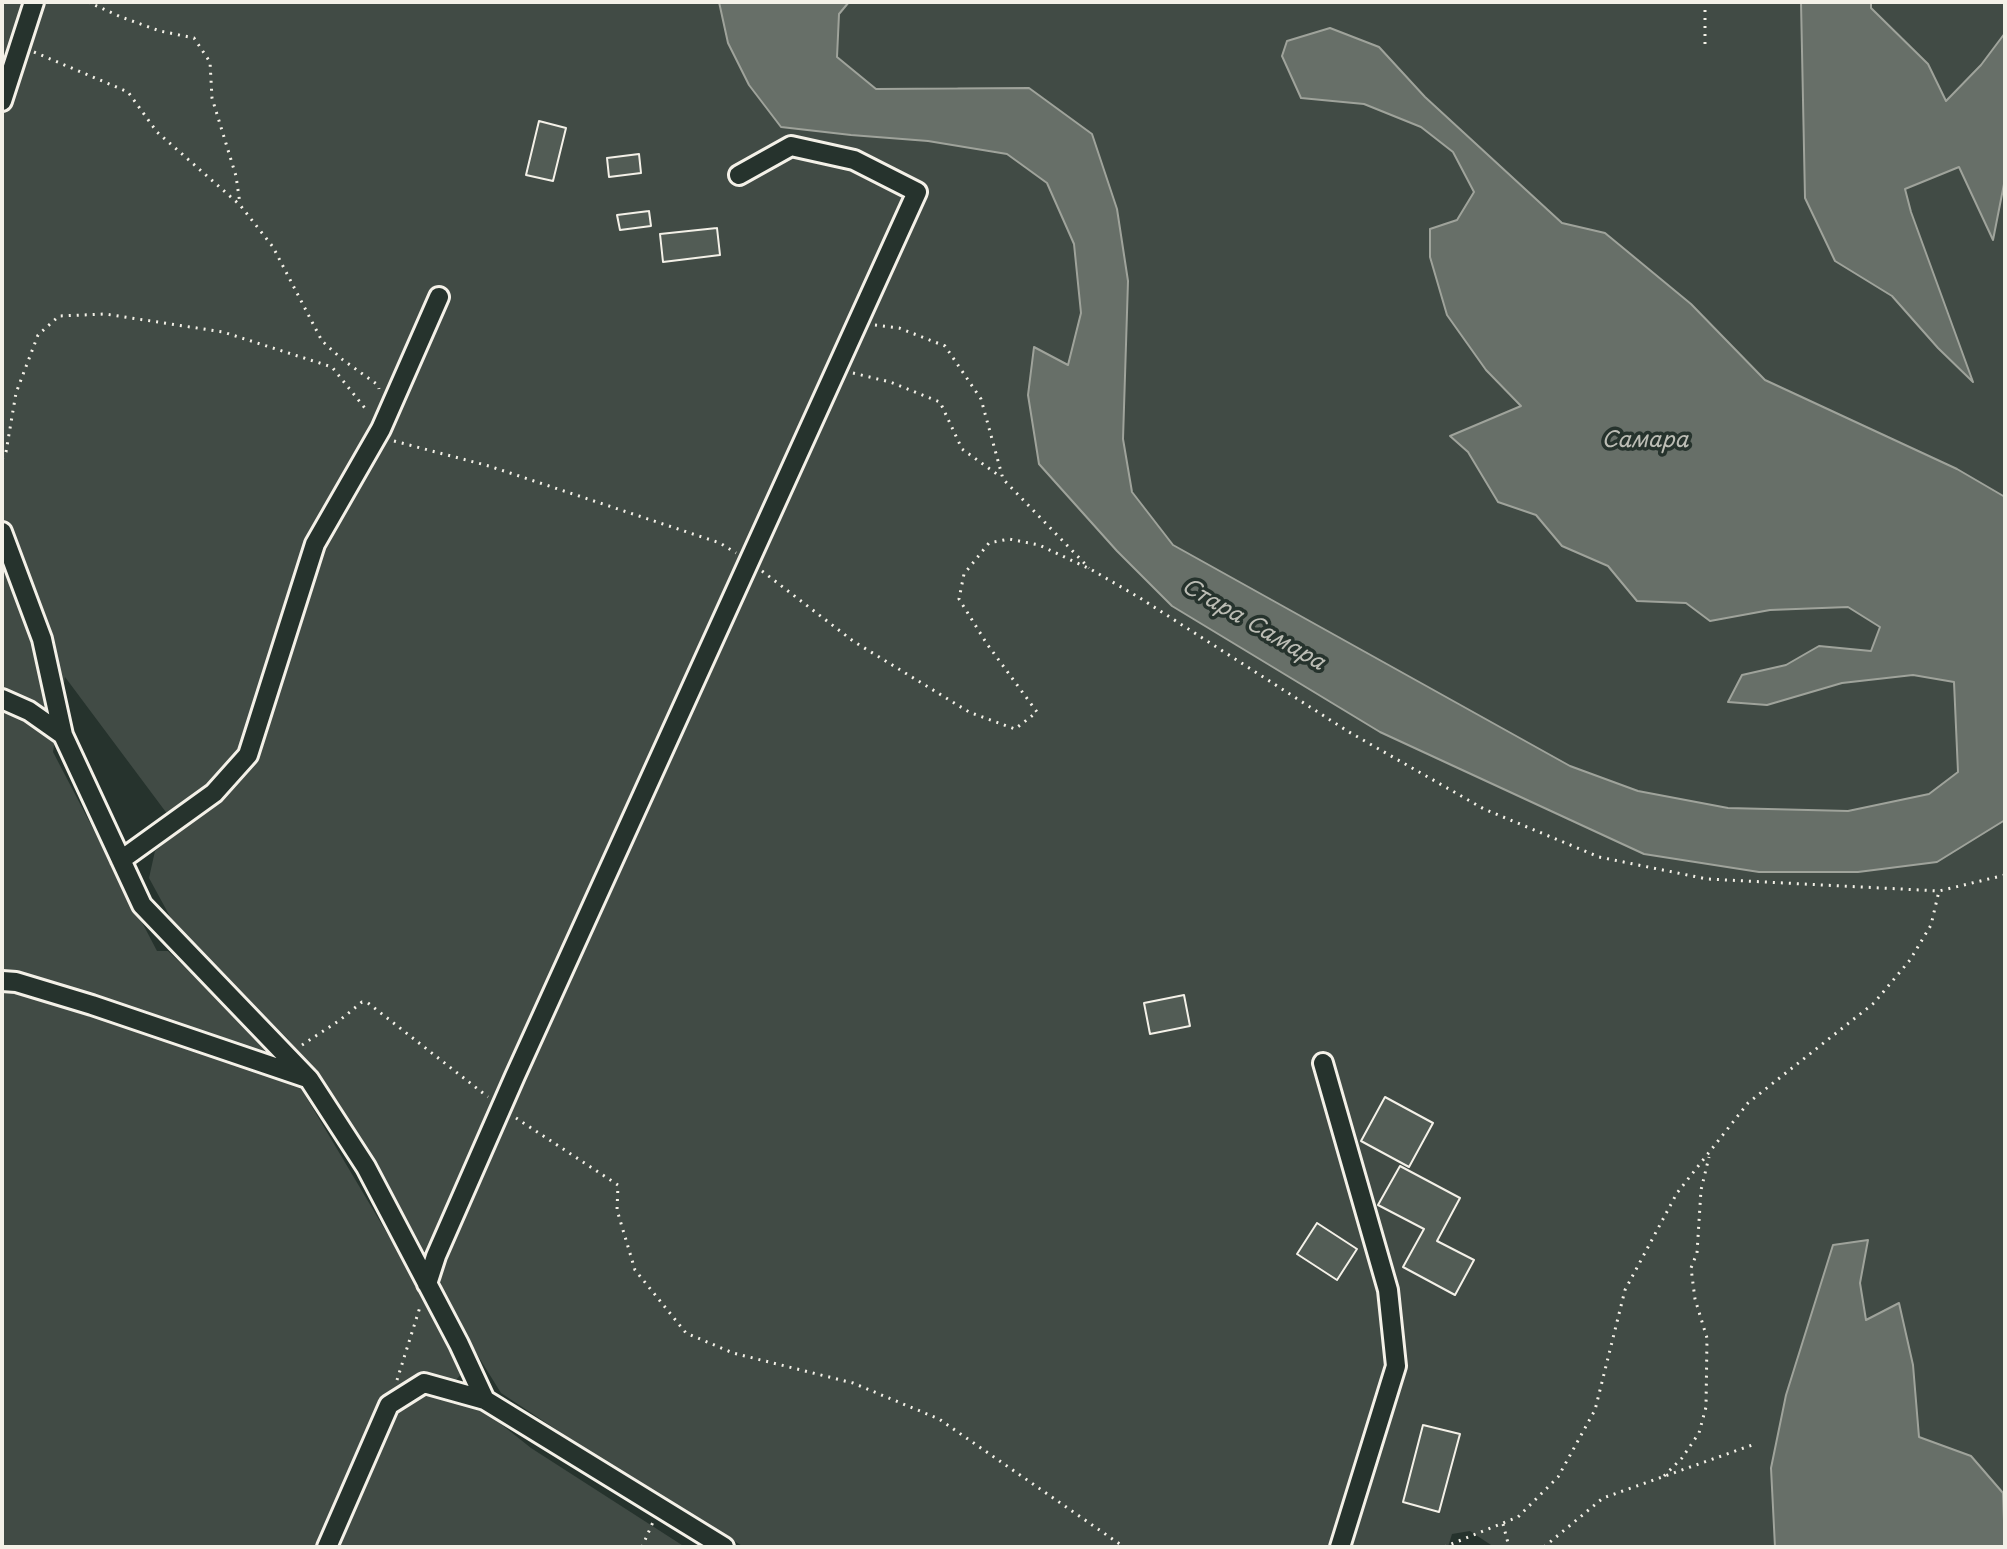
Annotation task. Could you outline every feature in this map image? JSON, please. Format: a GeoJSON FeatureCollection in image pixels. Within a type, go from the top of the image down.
{"type":"FeatureCollection","features":[{"type":"Feature","properties":{"kind":"lane"},"geometry":{"type":"LineString","coordinates":[[2,101],[34,2]]}},
{"type":"Feature","properties":{"kind":"lane"},"geometry":{"type":"LineString","coordinates":[[427,1284],[436,1256],[501,1108],[917,192],[854,160],[791,146],[739,175]]}},
{"type":"Feature","properties":{"kind":"lane"},"geometry":{"type":"LineString","coordinates":[[121,860],[214,793],[248,755],[315,544],[381,429],[439,297]]}},
{"type":"Feature","properties":{"kind":"lane"},"geometry":{"type":"LineString","coordinates":[[2,532],[42,639],[63,735],[142,905],[309,1079],[366,1167],[485,1400]]}},
{"type":"Feature","properties":{"kind":"lane"},"geometry":{"type":"LineString","coordinates":[[2,699],[29,711],[63,735]]}},
{"type":"Feature","properties":{"kind":"lane"},"geometry":{"type":"LineString","coordinates":[[2,981],[16,982],[92,1005],[309,1079]]}},
{"type":"Feature","properties":{"kind":"lane"},"geometry":{"type":"LineString","coordinates":[[1323,1063],[1388,1290],[1396,1366],[1340,1547]]}},
{"type":"Feature","properties":{"kind":"lane"},"geometry":{"type":"LineString","coordinates":[[327,1547],[389,1405],[424,1383],[485,1400],[724,1547]]}},
{"type":"Feature","properties":{"kind":"path"},"geometry":{"type":"LineString","coordinates":[[88,2],[160,31],[194,38],[210,62],[212,98],[236,176],[240,205]]}},
{"type":"Feature","properties":{"kind":"path"},"geometry":{"type":"LineString","coordinates":[[1705,2],[1705,45]]}},
{"type":"Feature","properties":{"kind":"path"},"geometry":{"type":"LineString","coordinates":[[20,45],[128,92],[157,132],[240,205],[273,247],[322,341],[378,385],[379,400]]}},
{"type":"Feature","properties":{"kind":"path"},"geometry":{"type":"LineString","coordinates":[[2,459],[6,452],[16,393],[38,335],[59,316],[105,314],[223,332],[332,367],[391,440],[489,466],[720,543],[749,561],[853,641],[969,712],[1015,729],[1037,712],[987,644],[959,599],[964,574],[989,543],[1009,539],[1039,545],[1092,570],[1349,732],[1484,809],[1599,857],[1707,879],[1939,891],[2005,875]]}},
{"type":"Feature","properties":{"kind":"path"},"geometry":{"type":"LineString","coordinates":[[858,323],[899,328],[945,346],[981,399],[1003,479]]}},
{"type":"Feature","properties":{"kind":"path"},"geometry":{"type":"LineString","coordinates":[[833,377],[857,372],[940,402],[962,449],[1003,479],[1092,570]]}},
{"type":"Feature","properties":{"kind":"path"},"geometry":{"type":"LineString","coordinates":[[1444,1547],[1518,1517],[1558,1477],[1595,1410],[1625,1290],[1677,1193],[1748,1103],[1874,1003],[1910,960],[1931,925],[1939,891]]}},
{"type":"Feature","properties":{"kind":"path"},"geometry":{"type":"LineString","coordinates":[[288,1057],[362,1002],[368,1003],[501,1108],[618,1185],[617,1210],[635,1270],[686,1333],[733,1353],[853,1383],[939,1419],[1124,1547]]}},
{"type":"Feature","properties":{"kind":"path"},"geometry":{"type":"LineString","coordinates":[[1664,1476],[1682,1458],[1699,1433],[1706,1407],[1707,1338],[1695,1299],[1691,1268],[1697,1253],[1701,1190],[1709,1153]]}},
{"type":"Feature","properties":{"kind":"path"},"geometry":{"type":"LineString","coordinates":[[389,1405],[427,1284]]}},
{"type":"Feature","properties":{"kind":"path"},"geometry":{"type":"LineString","coordinates":[[1544,1547],[1603,1498],[1755,1444]]}},
{"type":"Feature","properties":{"kind":"path"},"geometry":{"type":"LineString","coordinates":[[642,1547],[660,1507]]}},
{"type":"Feature","properties":{"kind":"path"},"geometry":{"type":"LineString","coordinates":[[1503,1524],[1509,1547]]}},
{"type":"Feature","properties":{"kind":"shaded area"},"geometry":{"type":"Polygon","coordinates":[[[2,2],[719,2],[728,43],[781,127],[928,141],[1007,154],[1047,183],[1074,244],[1081,313],[1068,365],[1035,347],[1039,464],[1117,551],[1172,606],[1380,732],[1492,782],[1759,872],[1858,872],[1937,862],[2005,820],[2005,1501],[2003,1493],[1971,1456],[1919,1437],[1913,1365],[1899,1303],[1866,1320],[1860,1283],[1867,1240],[1833,1245],[1786,1395],[1771,1468],[1775,1547],[1494,1547],[1470,1531],[1452,1534],[1448,1547],[744,1547],[631,1479],[501,1393],[444,1301],[440,1275],[493,1148],[482,1138],[433,1249],[427,1253],[420,1249],[339,1103],[287,1038],[225,981],[173,922],[149,878],[155,851],[180,831],[65,677],[53,752],[157,951],[168,951],[273,1053],[270,1061],[225,1058],[299,1085],[422,1292],[461,1374],[452,1385],[531,1448],[685,1547],[2,1547],[2,2]]]}},
{"type":"Feature","properties":{"kind":"shaded area"},"geometry":{"type":"Polygon","coordinates":[[[850,2],[1801,2],[1805,95],[1835,261],[1892,296],[1971,380],[1905,188],[1959,167],[1992,238],[2005,179],[2005,497],[1957,469],[1765,380],[1691,304],[1605,233],[1562,223],[1425,97],[1379,47],[1301,98],[1364,104],[1421,127],[1453,152],[1474,192],[1457,220],[1486,370],[1521,406],[1468,452],[1498,502],[1536,515],[1562,546],[1608,566],[1637,601],[1686,603],[1710,621],[1770,610],[1848,607],[1880,627],[1872,651],[1819,646],[1786,665],[1742,675],[1767,705],[1842,683],[1913,675],[1955,682],[1958,772],[1929,794],[1848,811],[1728,808],[1638,791],[1570,766],[1173,545],[1132,492],[1123,439],[1128,281],[1117,209],[957,87],[876,89],[837,57],[839,14],[850,2]]]}},
{"type":"Feature","properties":{"kind":"shaded area"},"geometry":{"type":"Polygon","coordinates":[[[1871,2],[2005,2],[2005,33],[1981,65],[1946,101],[1928,64],[1871,8],[1871,2]]]}},
{"type":"Feature","properties":{"kind":"water","name":"Самара"},"geometry":{"type":"Polygon","coordinates":[[[719,2],[849,2],[839,14],[837,57],[876,89],[1029,88],[1092,134],[1117,209],[1128,281],[1123,439],[1132,492],[1173,545],[1570,766],[1638,791],[1728,808],[1848,811],[1929,794],[1958,772],[1954,682],[1913,675],[1842,683],[1767,705],[1728,702],[1742,675],[1786,665],[1819,646],[1871,651],[1880,627],[1848,607],[1770,610],[1710,621],[1686,603],[1637,601],[1608,566],[1562,546],[1536,515],[1498,502],[1468,452],[1450,436],[1521,406],[1486,370],[1447,315],[1430,257],[1430,229],[1457,220],[1474,192],[1453,152],[1421,127],[1364,104],[1301,98],[1282,56],[1287,41],[1330,28],[1379,47],[1425,97],[1562,223],[1605,233],[1691,304],[1765,380],[1957,469],[2005,497],[2005,820],[1937,862],[1858,872],[1759,872],[1644,854],[1380,732],[1172,606],[1117,551],[1039,464],[1028,395],[1034,347],[1068,365],[1081,313],[1074,244],[1047,183],[1007,154],[928,141],[781,127],[749,85],[728,43],[719,2]]]}},
{"type":"Feature","properties":{"kind":"water"},"geometry":{"type":"Polygon","coordinates":[[[1801,2],[1871,2],[1871,8],[1928,64],[1946,101],[1981,65],[2005,33],[2005,179],[1993,240],[1959,167],[1905,189],[1973,382],[1892,296],[1835,261],[1805,198],[1801,2]]]}},
{"type":"Feature","properties":{"kind":"water"},"geometry":{"type":"Polygon","coordinates":[[[1868,1240],[1860,1283],[1866,1320],[1899,1303],[1913,1365],[1919,1437],[1971,1456],[2003,1493],[2005,1547],[1775,1547],[1771,1468],[1786,1395],[1833,1245],[1868,1240]]]}},
{"type":"Feature","properties":{"kind":"building"},"geometry":{"type":"Polygon","coordinates":[[[539,121],[566,128],[553,181],[526,175],[539,121]]]}},
{"type":"Feature","properties":{"kind":"building"},"geometry":{"type":"Polygon","coordinates":[[[639,154],[641,173],[609,177],[607,158],[639,154]]]}},
{"type":"Feature","properties":{"kind":"building"},"geometry":{"type":"Polygon","coordinates":[[[649,211],[651,226],[620,230],[617,215],[649,211]]]}},
{"type":"Feature","properties":{"kind":"building"},"geometry":{"type":"Polygon","coordinates":[[[717,228],[720,255],[663,262],[660,234],[717,228]]]}},
{"type":"Feature","properties":{"kind":"building"},"geometry":{"type":"Polygon","coordinates":[[[1184,995],[1190,1026],[1150,1034],[1144,1003],[1184,995]]]}},
{"type":"Feature","properties":{"kind":"building"},"geometry":{"type":"Polygon","coordinates":[[[1385,1097],[1433,1123],[1409,1167],[1361,1141],[1385,1097]]]}},
{"type":"Feature","properties":{"kind":"building"},"geometry":{"type":"Polygon","coordinates":[[[1400,1166],[1460,1198],[1437,1241],[1474,1260],[1455,1295],[1403,1267],[1424,1229],[1378,1205],[1400,1166]]]}},
{"type":"Feature","properties":{"kind":"building"},"geometry":{"type":"Polygon","coordinates":[[[1317,1223],[1357,1249],[1337,1280],[1297,1254],[1317,1223]]]}},
{"type":"Feature","properties":{"kind":"building"},"geometry":{"type":"Polygon","coordinates":[[[1423,1425],[1460,1434],[1439,1512],[1403,1502],[1423,1425]]]}},
{"type":"Feature","properties":{"kind":"water label","name":"Стара Самара"},"geometry":{"type":"Point","coordinates":[1253,625]}}]}
